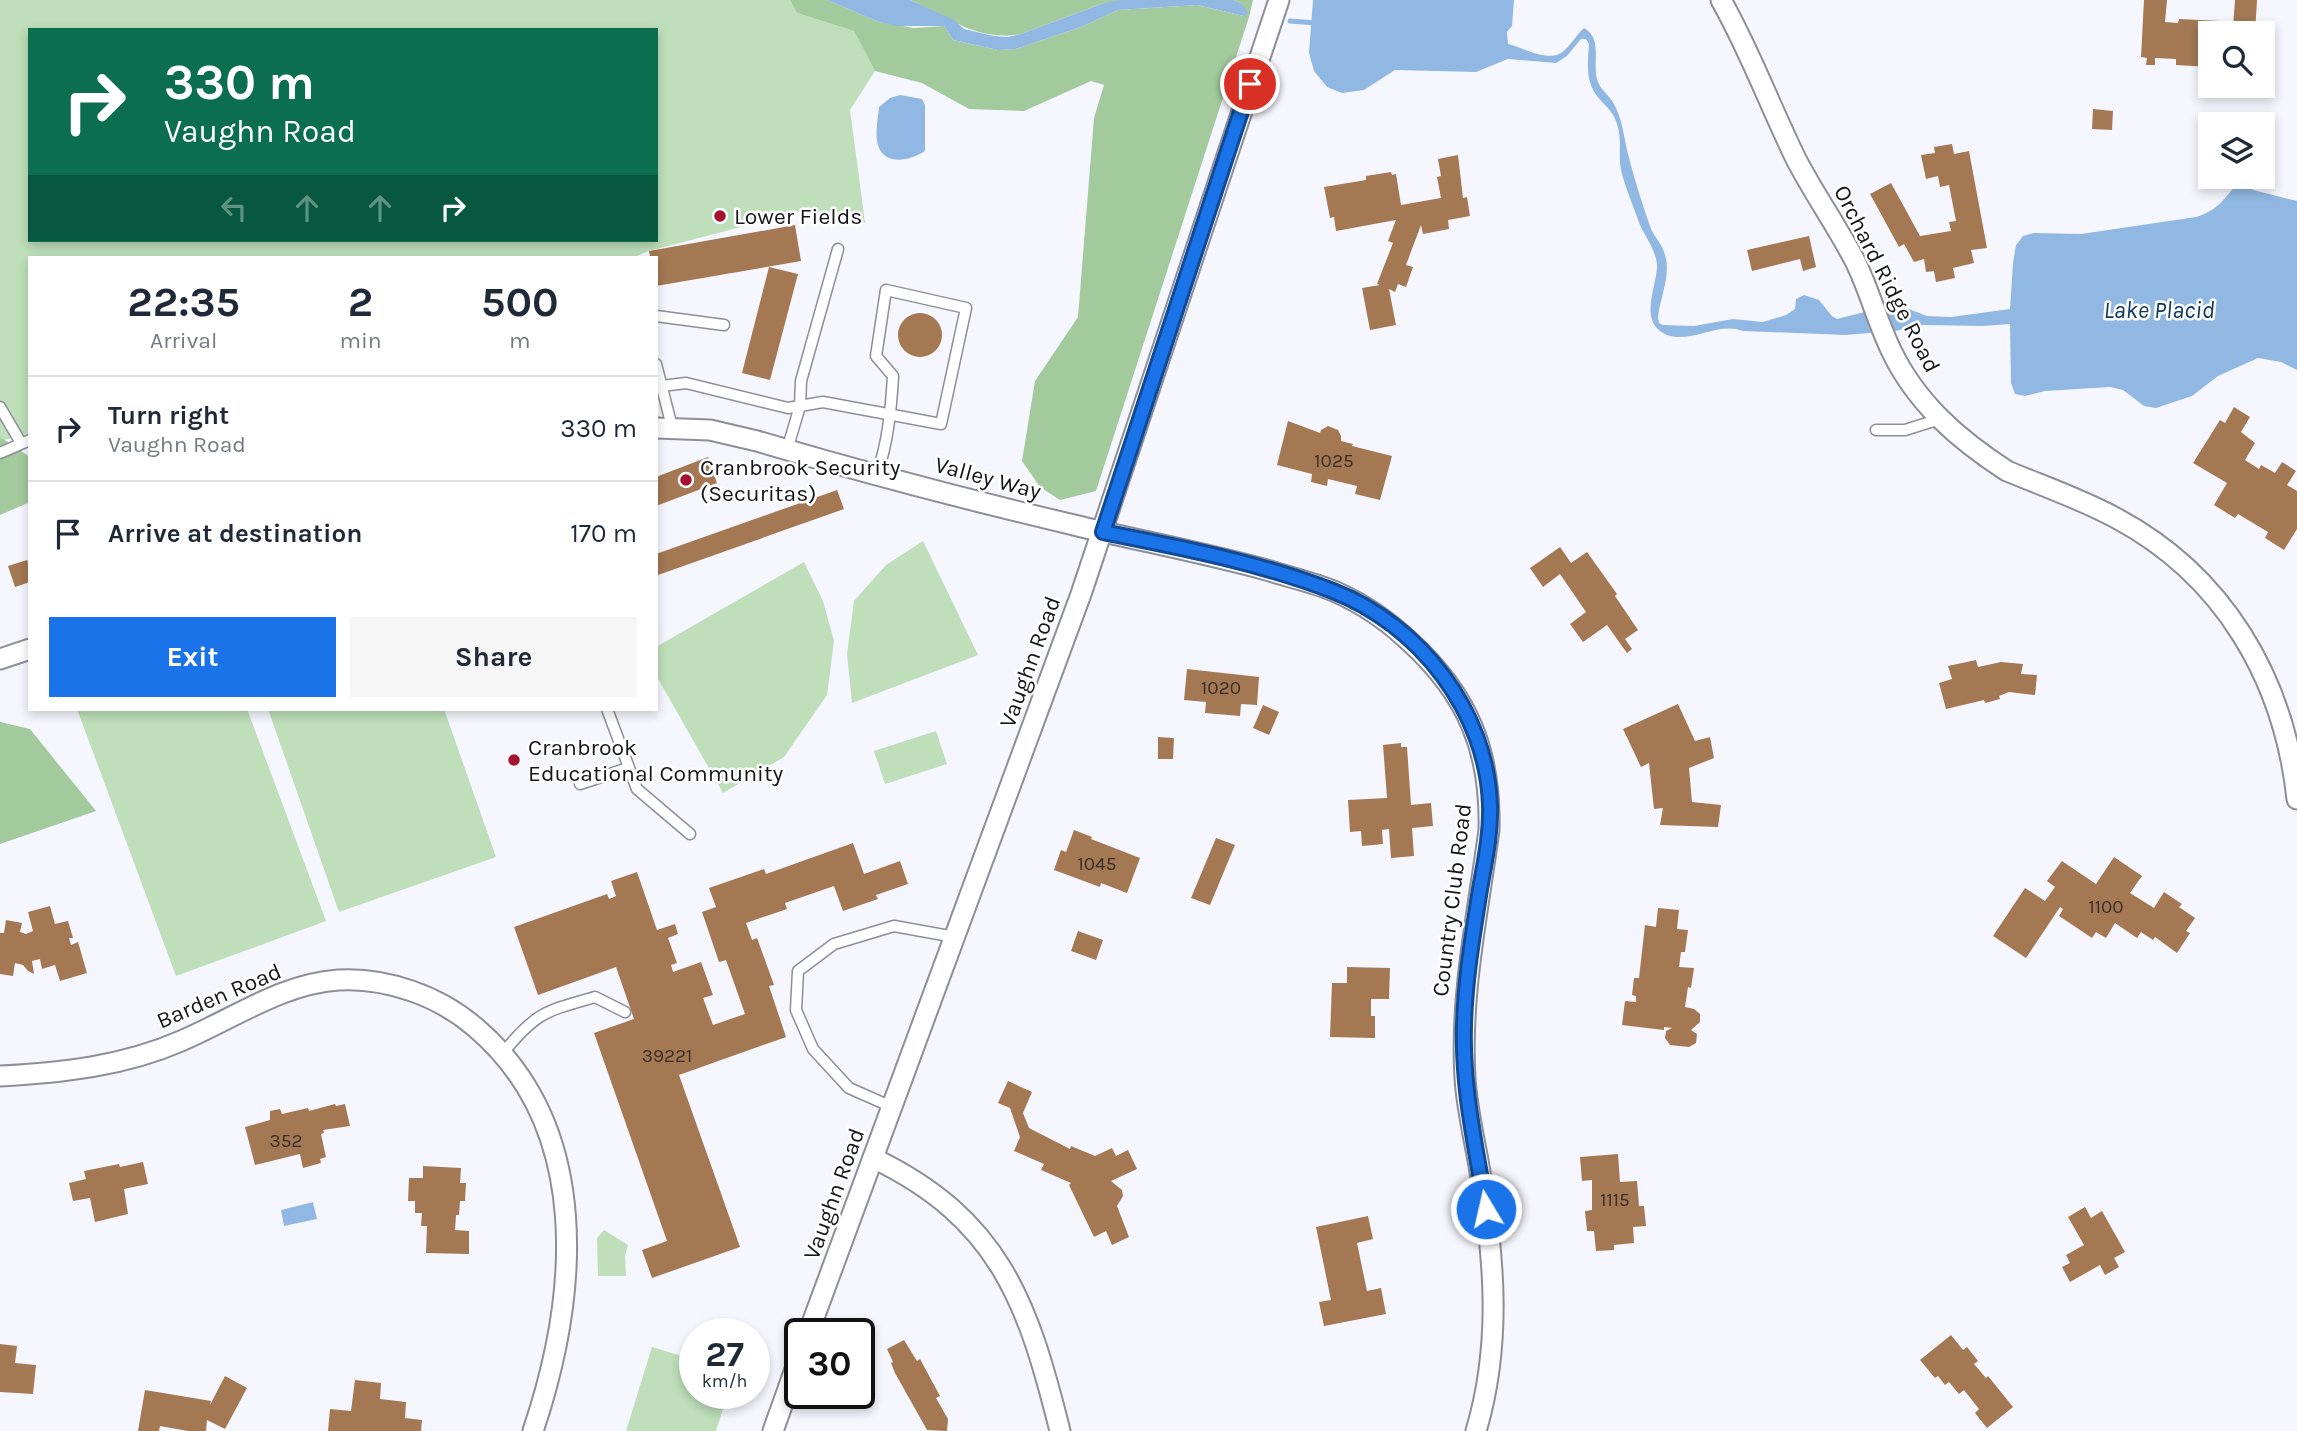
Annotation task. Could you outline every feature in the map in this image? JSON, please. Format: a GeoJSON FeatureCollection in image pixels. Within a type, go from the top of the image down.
{"type":"FeatureCollection","features":[{"type":"Feature","properties":{"kind":"street","name":"Orchard Ridge Road"},"geometry":{"type":"LineString","coordinates":[[1721,0],[1797,159],[1844,239],[1906,378],[1940,419],[1975,450],[2007,471],[2116,518],[2173,555],[2198,576],[2228,613],[2265,677],[2285,733],[2297,799]]}},
{"type":"Feature","properties":{"kind":"street","name":"Vaughn Road"},"geometry":{"type":"LineString","coordinates":[[814,1318],[1103,532],[1279,1]]}},
{"type":"Feature","properties":{"kind":"street","name":"Valley Way"},"geometry":{"type":"LineString","coordinates":[[664,428],[710,430],[1103,532]]}},
{"type":"Feature","properties":{"kind":"street","name":"Country Club Road"},"geometry":{"type":"LineString","coordinates":[[1103,532],[1216,556],[1335,592],[1365,607],[1392,625],[1442,674],[1456,693],[1475,731],[1487,776],[1489,830],[1466,986],[1464,1046],[1467,1104],[1492,1247],[1495,1307],[1489,1373],[1476,1431]]}},
{"type":"Feature","properties":{"kind":"street"},"geometry":{"type":"LineString","coordinates":[[0,659],[28,650]]}},
{"type":"Feature","properties":{"kind":"street","name":"Barden Road"},"geometry":{"type":"LineString","coordinates":[[0,1076],[62,1072],[134,1057],[180,1042],[282,993],[337,980],[362,980],[416,993],[462,1016],[503,1053],[528,1089],[548,1130],[559,1166],[568,1227],[566,1265],[557,1334],[533,1431]]}},
{"type":"Feature","properties":{"kind":"street"},"geometry":{"type":"LineString","coordinates":[[873,1158],[926,1187],[965,1220],[985,1242],[1020,1301],[1060,1431]]}},
{"type":"Feature","properties":{"kind":"street"},"geometry":{"type":"LineString","coordinates":[[773,1431],[784,1400]]}},
{"type":"Feature","properties":{"kind":"lane"},"geometry":{"type":"LineString","coordinates":[[787,450],[800,406],[801,381],[838,249]]}},
{"type":"Feature","properties":{"kind":"lane"},"geometry":{"type":"LineString","coordinates":[[662,386],[686,383],[788,408],[823,402],[891,415],[941,424],[966,308],[887,290],[876,356],[893,376],[891,415],[886,447],[877,474]]}},
{"type":"Feature","properties":{"kind":"lane"},"geometry":{"type":"LineString","coordinates":[[658,316],[724,325]]}},
{"type":"Feature","properties":{"kind":"lane"},"geometry":{"type":"LineString","coordinates":[[658,371],[662,386],[664,428]]}},
{"type":"Feature","properties":{"kind":"lane"},"geometry":{"type":"LineString","coordinates":[[0,407],[25,442],[0,453]]}},
{"type":"Feature","properties":{"kind":"lane"},"geometry":{"type":"LineString","coordinates":[[1875,430],[1905,430],[1940,419]]}},
{"type":"Feature","properties":{"kind":"lane"},"geometry":{"type":"LineString","coordinates":[[608,711],[637,789],[690,834]]}},
{"type":"Feature","properties":{"kind":"lane"},"geometry":{"type":"LineString","coordinates":[[580,784],[628,768]]}},
{"type":"Feature","properties":{"kind":"lane"},"geometry":{"type":"LineString","coordinates":[[892,1107],[849,1088],[813,1049],[796,1010],[798,971],[834,944],[894,926],[956,937]]}},
{"type":"Feature","properties":{"kind":"lane"},"geometry":{"type":"LineString","coordinates":[[503,1053],[523,1028],[542,1013],[595,997],[625,1012]]}},
{"type":"Feature","properties":{"kind":"green space","name":"Lower Fields"},"geometry":{"type":"Polygon","coordinates":[[[0,0],[790,0],[797,13],[854,31],[875,71],[850,110],[865,223],[810,209],[636,256],[28,256],[28,434],[4,440],[0,437],[0,0]]]}},
{"type":"Feature","properties":{"kind":"green space"},"geometry":{"type":"Polygon","coordinates":[[[790,0],[827,0],[879,22],[914,28],[944,26],[953,40],[998,50],[1016,49],[1081,27],[1118,10],[1197,5],[1244,16],[1241,3],[1233,0],[1253,0],[1096,491],[1060,500],[1040,487],[1022,461],[1035,381],[1078,317],[1094,118],[1104,85],[1091,81],[1024,111],[969,109],[922,83],[875,71],[854,31],[797,13],[790,0]]]}},
{"type":"Feature","properties":{"kind":"green space"},"geometry":{"type":"Polygon","coordinates":[[[910,0],[1153,0],[1104,3],[1021,34],[1005,36],[963,26],[910,0]]]}},
{"type":"Feature","properties":{"kind":"green space"},"geometry":{"type":"Polygon","coordinates":[[[0,437],[28,456],[28,503],[0,515],[0,437]]]}},
{"type":"Feature","properties":{"kind":"green space"},"geometry":{"type":"Polygon","coordinates":[[[923,541],[978,655],[852,703],[847,654],[854,601],[886,565],[923,541]]]}},
{"type":"Feature","properties":{"kind":"green space"},"geometry":{"type":"Polygon","coordinates":[[[804,562],[823,601],[834,641],[827,695],[784,757],[723,793],[658,679],[658,646],[804,562]]]}},
{"type":"Feature","properties":{"kind":"green space"},"geometry":{"type":"Polygon","coordinates":[[[78,711],[248,711],[326,921],[176,976],[78,711]]]}},
{"type":"Feature","properties":{"kind":"green space"},"geometry":{"type":"Polygon","coordinates":[[[269,711],[445,711],[496,857],[339,912],[269,711]]]}},
{"type":"Feature","properties":{"kind":"green space"},"geometry":{"type":"Polygon","coordinates":[[[0,722],[30,729],[96,811],[0,844],[0,722]]]}},
{"type":"Feature","properties":{"kind":"green space"},"geometry":{"type":"Polygon","coordinates":[[[936,731],[947,764],[885,784],[874,751],[936,731]]]}},
{"type":"Feature","properties":{"kind":"green space"},"geometry":{"type":"Polygon","coordinates":[[[604,1230],[628,1245],[625,1256],[626,1276],[598,1276],[597,1238],[604,1230]]]}},
{"type":"Feature","properties":{"kind":"green space"},"geometry":{"type":"Polygon","coordinates":[[[652,1347],[679,1355],[679,1409],[723,1409],[716,1431],[626,1431],[652,1347]]]}},
{"type":"Feature","properties":{"kind":"water"},"geometry":{"type":"Polygon","coordinates":[[[827,0],[910,0],[954,20],[964,29],[1007,37],[1104,3],[1120,0],[1233,0],[1241,3],[1248,13],[1244,16],[1197,5],[1118,10],[1081,27],[1016,49],[998,50],[953,40],[944,26],[898,26],[879,22],[827,0]]]}},
{"type":"Feature","properties":{"kind":"water","name":"Lake Placid"},"geometry":{"type":"Polygon","coordinates":[[[1313,0],[1514,0],[1512,26],[1507,32],[1508,44],[1549,56],[1561,53],[1584,28],[1594,39],[1598,82],[1618,114],[1644,208],[1666,259],[1666,281],[1658,317],[1659,323],[1663,325],[1694,326],[1733,319],[1763,322],[1786,315],[1795,309],[1796,299],[1804,295],[1819,300],[1837,319],[1896,304],[1927,316],[1951,317],[2010,309],[2016,245],[2023,236],[2034,233],[2081,234],[2196,217],[2216,207],[2233,189],[2251,189],[2297,201],[2297,370],[2281,362],[2258,358],[2218,376],[2192,396],[2156,408],[2144,406],[2123,390],[2110,387],[2045,391],[2025,396],[2015,394],[2011,383],[2010,324],[1924,325],[1895,331],[1845,335],[1722,329],[1690,336],[1669,336],[1654,325],[1651,317],[1651,299],[1657,272],[1656,259],[1640,225],[1623,177],[1616,121],[1591,84],[1588,71],[1589,44],[1586,39],[1581,39],[1567,56],[1556,63],[1508,59],[1476,72],[1395,70],[1364,90],[1342,93],[1327,87],[1314,71],[1309,53],[1313,0]]]}},
{"type":"Feature","properties":{"kind":"water"},"geometry":{"type":"Polygon","coordinates":[[[900,95],[922,99],[925,105],[925,151],[900,160],[883,154],[879,148],[877,133],[879,107],[890,98],[900,95]]]}},
{"type":"Feature","properties":{"kind":"water"},"geometry":{"type":"Polygon","coordinates":[[[313,1202],[317,1219],[284,1226],[281,1210],[313,1202]]]}},
{"type":"Feature","properties":{"kind":"building"},"geometry":{"type":"Polygon","coordinates":[[[2144,0],[2167,0],[2165,22],[2178,23],[2179,19],[2221,21],[2198,21],[2198,66],[2176,65],[2176,59],[2155,58],[2155,65],[2146,65],[2147,58],[2141,57],[2144,0]]]}},
{"type":"Feature","properties":{"kind":"building"},"geometry":{"type":"Polygon","coordinates":[[[2235,0],[2257,0],[2256,21],[2233,21],[2235,0]]]}},
{"type":"Feature","properties":{"kind":"building"},"geometry":{"type":"Polygon","coordinates":[[[2093,109],[2113,111],[2112,130],[2092,129],[2093,109]]]}},
{"type":"Feature","properties":{"kind":"building"},"geometry":{"type":"Polygon","coordinates":[[[1952,144],[1954,154],[1969,151],[1987,248],[1971,250],[1974,263],[1953,268],[1955,278],[1936,282],[1934,271],[1926,272],[1924,259],[1914,262],[1904,244],[1899,247],[1870,194],[1891,183],[1920,236],[1951,231],[1949,222],[1956,221],[1949,185],[1940,187],[1938,176],[1926,179],[1921,155],[1935,153],[1934,147],[1952,144]]]}},
{"type":"Feature","properties":{"kind":"building"},"geometry":{"type":"Polygon","coordinates":[[[1458,155],[1463,198],[1467,197],[1470,216],[1448,220],[1449,229],[1423,234],[1421,225],[1406,265],[1413,267],[1406,287],[1398,284],[1395,292],[1389,289],[1396,325],[1370,330],[1362,288],[1380,285],[1377,284],[1393,243],[1388,241],[1396,220],[1336,231],[1334,217],[1330,218],[1324,187],[1366,180],[1366,176],[1391,172],[1392,175],[1396,174],[1401,205],[1441,198],[1437,177],[1441,176],[1438,159],[1458,155]]]}},
{"type":"Feature","properties":{"kind":"building"},"geometry":{"type":"Polygon","coordinates":[[[795,225],[801,261],[658,286],[658,256],[650,256],[649,251],[795,225]]]}},
{"type":"Feature","properties":{"kind":"building"},"geometry":{"type":"Polygon","coordinates":[[[1809,236],[1816,267],[1803,271],[1800,259],[1752,271],[1747,250],[1809,236]]]}},
{"type":"Feature","properties":{"kind":"building"},"geometry":{"type":"Polygon","coordinates":[[[769,267],[798,274],[770,380],[742,373],[769,267]]]}},
{"type":"Feature","properties":{"kind":"building"},"geometry":{"type":"Polygon","coordinates":[[[920,313],[936,319],[942,335],[936,351],[920,357],[904,351],[898,335],[904,319],[920,313]]]}},
{"type":"Feature","properties":{"kind":"building"},"geometry":{"type":"Polygon","coordinates":[[[2234,407],[2250,417],[2241,432],[2255,443],[2245,460],[2259,469],[2261,465],[2275,473],[2282,462],[2296,471],[2287,485],[2297,491],[2297,529],[2284,550],[2265,538],[2268,532],[2238,514],[2235,518],[2214,505],[2227,483],[2193,463],[2220,420],[2225,423],[2234,407]]]}},
{"type":"Feature","properties":{"kind":"building"},"geometry":{"type":"Polygon","coordinates":[[[1288,421],[1320,433],[1328,426],[1338,430],[1341,441],[1392,456],[1380,500],[1355,494],[1357,486],[1328,479],[1327,486],[1311,482],[1312,474],[1277,465],[1288,421]]]}},
{"type":"Feature","properties":{"kind":"building","name":"Cranbrook Security (Securitas)"},"geometry":{"type":"Polygon","coordinates":[[[708,457],[717,483],[658,505],[658,476],[708,457]]]}},
{"type":"Feature","properties":{"kind":"building"},"geometry":{"type":"Polygon","coordinates":[[[837,490],[844,509],[658,575],[658,553],[837,490]]]}},
{"type":"Feature","properties":{"kind":"building"},"geometry":{"type":"Polygon","coordinates":[[[1560,547],[1571,563],[1587,552],[1617,594],[1615,596],[1638,630],[1625,639],[1632,649],[1627,653],[1607,625],[1583,642],[1570,624],[1586,612],[1560,574],[1543,587],[1530,568],[1560,547]]]}},
{"type":"Feature","properties":{"kind":"building"},"geometry":{"type":"Polygon","coordinates":[[[27,560],[28,583],[15,587],[8,566],[27,560]]]}},
{"type":"Feature","properties":{"kind":"building"},"geometry":{"type":"Polygon","coordinates":[[[1976,660],[1978,667],[2001,662],[2023,664],[2021,674],[2037,675],[2035,695],[2009,692],[1999,696],[2000,699],[1946,709],[1939,683],[1952,679],[1948,666],[1976,660]]]}},
{"type":"Feature","properties":{"kind":"building"},"geometry":{"type":"Polygon","coordinates":[[[1187,669],[1259,677],[1257,705],[1241,704],[1240,716],[1205,713],[1206,702],[1184,700],[1187,669]]]}},
{"type":"Feature","properties":{"kind":"building"},"geometry":{"type":"Polygon","coordinates":[[[1678,704],[1695,741],[1710,737],[1714,758],[1689,768],[1692,802],[1721,805],[1718,827],[1660,825],[1663,808],[1654,809],[1649,763],[1641,767],[1623,729],[1678,704]]]}},
{"type":"Feature","properties":{"kind":"building"},"geometry":{"type":"Polygon","coordinates":[[[1263,705],[1279,712],[1269,735],[1253,728],[1263,705]]]}},
{"type":"Feature","properties":{"kind":"building"},"geometry":{"type":"Polygon","coordinates":[[[1158,737],[1174,738],[1173,759],[1158,759],[1158,737]]]}},
{"type":"Feature","properties":{"kind":"building"},"geometry":{"type":"Polygon","coordinates":[[[1401,743],[1401,747],[1407,747],[1411,805],[1431,803],[1433,826],[1412,828],[1414,856],[1391,858],[1389,829],[1382,830],[1383,844],[1362,846],[1361,831],[1350,832],[1348,800],[1387,798],[1383,745],[1401,743]]]}},
{"type":"Feature","properties":{"kind":"building"},"geometry":{"type":"Polygon","coordinates":[[[1074,830],[1140,858],[1127,893],[1101,883],[1100,887],[1054,870],[1061,850],[1066,852],[1074,830]]]}},
{"type":"Feature","properties":{"kind":"building"},"geometry":{"type":"Polygon","coordinates":[[[1216,838],[1235,845],[1210,905],[1191,898],[1216,838]]]}},
{"type":"Feature","properties":{"kind":"building"},"geometry":{"type":"Polygon","coordinates":[[[853,843],[864,874],[900,861],[908,884],[876,895],[878,899],[843,911],[834,886],[785,903],[787,909],[746,923],[752,940],[757,938],[774,985],[769,986],[786,1037],[679,1075],[740,1247],[652,1278],[642,1250],[667,1241],[594,1033],[634,1019],[616,967],[538,995],[514,927],[607,894],[609,899],[616,896],[611,881],[637,872],[657,930],[675,924],[678,934],[668,938],[677,963],[671,965],[673,972],[701,962],[713,995],[703,998],[713,1025],[745,1014],[726,960],[719,962],[702,912],[716,907],[709,888],[764,869],[766,874],[853,843]]]}},
{"type":"Feature","properties":{"kind":"building"},"geometry":{"type":"Polygon","coordinates":[[[2114,857],[2142,876],[2130,893],[2154,908],[2164,892],[2182,904],[2179,907],[2195,918],[2186,931],[2190,933],[2177,953],[2155,937],[2153,940],[2141,932],[2137,938],[2115,923],[2106,938],[2096,932],[2092,938],[2059,916],[2063,909],[2060,907],[2026,958],[1993,936],[2025,888],[2045,901],[2055,887],[2047,881],[2062,861],[2096,884],[2114,857]]]}},
{"type":"Feature","properties":{"kind":"building"},"geometry":{"type":"Polygon","coordinates":[[[50,906],[55,924],[68,921],[73,938],[69,938],[71,945],[78,942],[87,973],[60,981],[55,965],[42,969],[40,959],[32,961],[34,974],[23,965],[15,963],[13,976],[0,974],[0,933],[4,933],[6,920],[22,923],[20,932],[26,934],[33,931],[28,912],[50,906]]]}},
{"type":"Feature","properties":{"kind":"building"},"geometry":{"type":"Polygon","coordinates":[[[1658,908],[1679,910],[1677,929],[1688,930],[1685,952],[1681,952],[1679,967],[1694,968],[1685,1007],[1700,1014],[1700,1022],[1691,1030],[1697,1034],[1696,1043],[1689,1047],[1670,1045],[1665,1038],[1666,1031],[1672,1028],[1664,1027],[1664,1030],[1622,1025],[1625,1001],[1636,1002],[1636,996],[1632,995],[1634,978],[1639,978],[1645,925],[1656,927],[1658,908]]]}},
{"type":"Feature","properties":{"kind":"building"},"geometry":{"type":"Polygon","coordinates":[[[1078,931],[1103,940],[1096,960],[1071,951],[1078,931]]]}},
{"type":"Feature","properties":{"kind":"building"},"geometry":{"type":"Polygon","coordinates":[[[1347,967],[1390,968],[1389,999],[1371,999],[1371,1016],[1375,1016],[1375,1038],[1330,1037],[1332,983],[1347,983],[1347,967]]]}},
{"type":"Feature","properties":{"kind":"building"},"geometry":{"type":"Polygon","coordinates":[[[1008,1081],[1032,1092],[1023,1113],[1029,1128],[1070,1149],[1071,1146],[1095,1156],[1112,1148],[1116,1156],[1128,1150],[1137,1169],[1111,1181],[1122,1190],[1123,1196],[1117,1206],[1129,1237],[1112,1245],[1106,1231],[1094,1237],[1069,1185],[1071,1183],[1041,1170],[1044,1164],[1014,1151],[1020,1137],[1010,1108],[998,1103],[1008,1081]]]}},
{"type":"Feature","properties":{"kind":"building"},"geometry":{"type":"Polygon","coordinates":[[[345,1104],[350,1126],[323,1130],[324,1133],[321,1134],[326,1157],[320,1159],[321,1163],[303,1168],[300,1154],[255,1165],[245,1127],[270,1120],[270,1111],[280,1109],[282,1114],[345,1104]]]}},
{"type":"Feature","properties":{"kind":"building"},"geometry":{"type":"Polygon","coordinates":[[[1618,1154],[1620,1182],[1637,1181],[1639,1206],[1644,1206],[1646,1226],[1633,1227],[1634,1243],[1614,1245],[1614,1250],[1596,1251],[1594,1231],[1587,1231],[1585,1211],[1592,1210],[1592,1180],[1582,1181],[1580,1157],[1618,1154]]]}},
{"type":"Feature","properties":{"kind":"building"},"geometry":{"type":"Polygon","coordinates":[[[143,1162],[148,1184],[124,1189],[128,1214],[95,1222],[90,1198],[73,1201],[69,1183],[86,1179],[84,1171],[143,1162]]]}},
{"type":"Feature","properties":{"kind":"building"},"geometry":{"type":"Polygon","coordinates":[[[423,1166],[461,1168],[460,1183],[466,1183],[465,1201],[460,1201],[455,1230],[469,1231],[469,1254],[426,1253],[427,1226],[421,1226],[422,1213],[415,1213],[415,1201],[408,1201],[409,1178],[423,1178],[423,1166]]]}},
{"type":"Feature","properties":{"kind":"building"},"geometry":{"type":"Polygon","coordinates":[[[2085,1207],[2091,1218],[2102,1211],[2125,1252],[2114,1258],[2119,1267],[2105,1275],[2100,1265],[2070,1282],[2062,1267],[2070,1263],[2066,1255],[2084,1245],[2068,1217],[2085,1207]]]}},
{"type":"Feature","properties":{"kind":"building"},"geometry":{"type":"Polygon","coordinates":[[[1368,1216],[1373,1239],[1357,1243],[1367,1291],[1381,1288],[1386,1314],[1324,1326],[1319,1302],[1331,1300],[1316,1227],[1368,1216]]]}},
{"type":"Feature","properties":{"kind":"building"},"geometry":{"type":"Polygon","coordinates":[[[1951,1335],[1963,1350],[1967,1347],[1978,1361],[1974,1364],[1986,1378],[1988,1376],[2013,1407],[1987,1428],[1975,1413],[1979,1409],[1964,1390],[1959,1394],[1949,1382],[1945,1385],[1938,1376],[1935,1378],[1920,1360],[1951,1335]]]}},
{"type":"Feature","properties":{"kind":"building"},"geometry":{"type":"Polygon","coordinates":[[[904,1340],[917,1361],[920,1359],[940,1396],[936,1398],[948,1419],[947,1431],[927,1430],[895,1373],[887,1349],[904,1340]]]}},
{"type":"Feature","properties":{"kind":"building"},"geometry":{"type":"Polygon","coordinates":[[[0,1344],[17,1346],[15,1363],[36,1365],[33,1394],[0,1392],[0,1344]]]}},
{"type":"Feature","properties":{"kind":"building"},"geometry":{"type":"Polygon","coordinates":[[[225,1376],[247,1388],[225,1429],[207,1420],[206,1431],[160,1426],[159,1431],[138,1431],[145,1390],[211,1401],[210,1405],[225,1376]]]}},
{"type":"Feature","properties":{"kind":"building"},"geometry":{"type":"Polygon","coordinates":[[[355,1380],[381,1383],[380,1399],[406,1402],[405,1418],[422,1420],[421,1431],[328,1431],[330,1409],[351,1411],[355,1380]]]}},
{"type":"Feature","properties":{"kind":"waterway"},"geometry":{"type":"LineString","coordinates":[[1290,21],[1316,23]]}},
{"type":"Feature","properties":{"kind":"place","name":"Lower Fields"},"geometry":{"type":"Point","coordinates":[720,216]}},
{"type":"Feature","properties":{"kind":"place","name":"Cranbrook Security (Securitas)"},"geometry":{"type":"Point","coordinates":[686,480]}},
{"type":"Feature","properties":{"kind":"place","name":"Cranbrook Educational Community"},"geometry":{"type":"Point","coordinates":[514,760]}},
{"type":"Feature","properties":{"kind":"route"},"geometry":{"type":"LineString","coordinates":[[1250,84],[1103,532],[1216,556],[1335,592],[1392,625],[1442,674],[1456,693],[1469,717],[1482,752],[1490,807],[1466,986],[1464,1024],[1467,1104],[1486,1209]]}}]}
